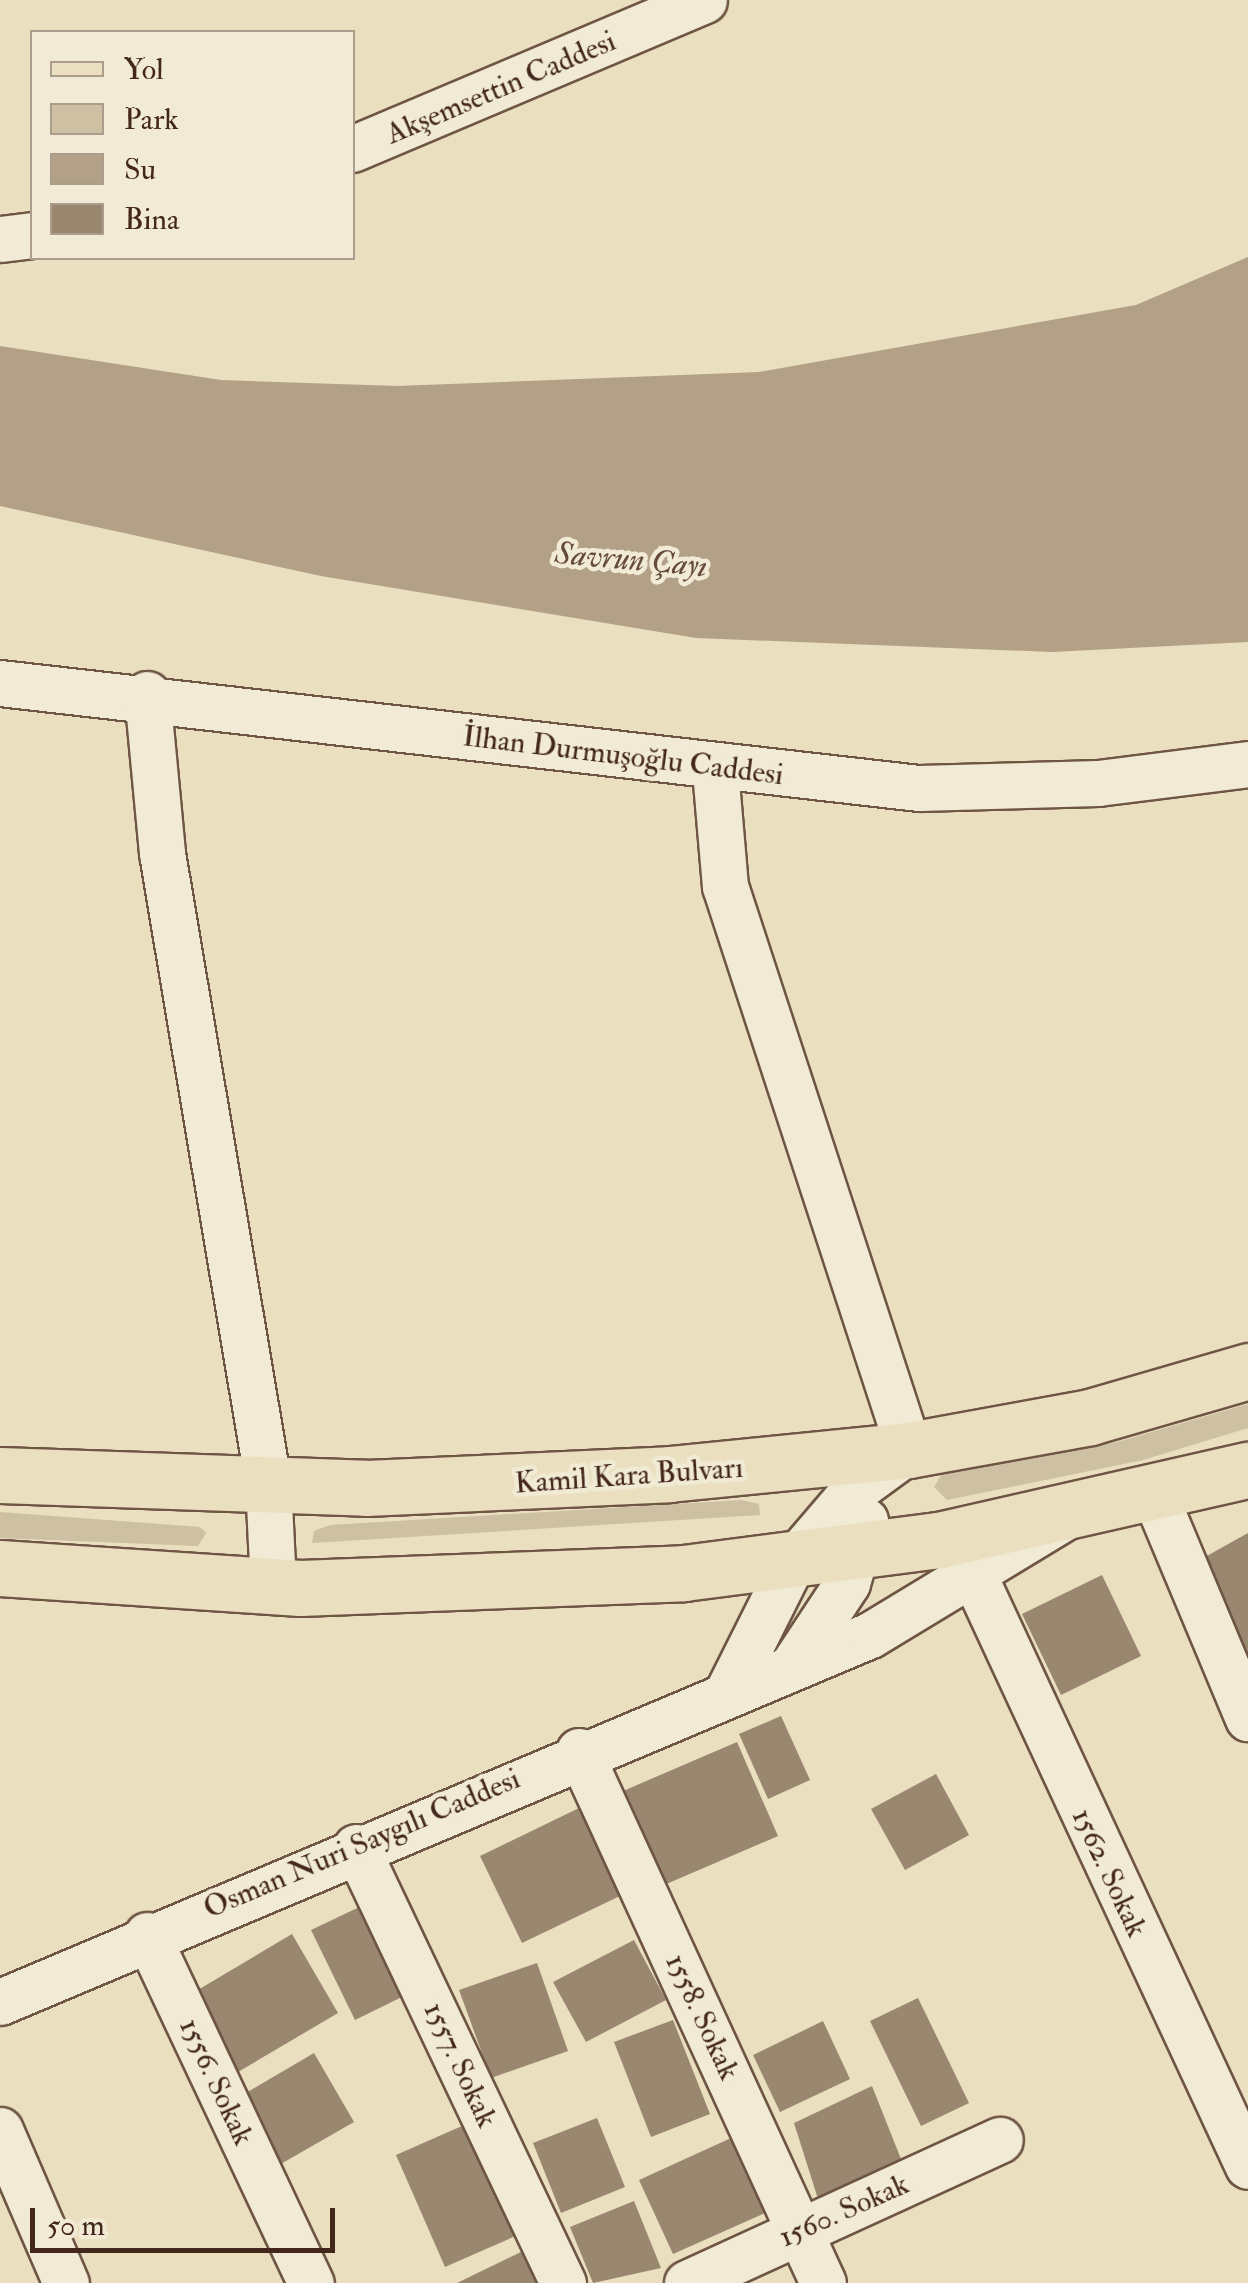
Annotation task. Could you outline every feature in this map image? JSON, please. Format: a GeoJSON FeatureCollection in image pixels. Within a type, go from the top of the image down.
{"type":"FeatureCollection","features":[{"type":"Feature","properties":{"kind":"main road","name":"Kamil Kara Bulvarı"},"geometry":{"type":"LineString","coordinates":[[0,1476],[494,1486],[772,1464],[909,1450],[1090,1417],[1248,1371]]}},
{"type":"Feature","properties":{"kind":"main road"},"geometry":{"type":"LineString","coordinates":[[0,1568],[273,1587],[793,1562],[1069,1514],[1155,1496],[1248,1470]]}},
{"type":"Feature","properties":{"kind":"street","name":"Akşemsettin Caddesi"},"geometry":{"type":"LineString","coordinates":[[355,148],[675,6]]}},
{"type":"Feature","properties":{"kind":"street"},"geometry":{"type":"LineString","coordinates":[[0,239],[30,235]]}},
{"type":"Feature","properties":{"kind":"street","name":"İlhan Durmuşoğlu Caddesi"},"geometry":{"type":"LineString","coordinates":[[0,683],[146,694],[715,770],[1002,790],[1248,764]]}},
{"type":"Feature","properties":{"kind":"street"},"geometry":{"type":"LineString","coordinates":[[146,694],[162,853],[268,1483],[273,1587]]}},
{"type":"Feature","properties":{"kind":"street"},"geometry":{"type":"LineString","coordinates":[[715,770],[725,886],[909,1450],[853,1491],[793,1562],[727,1692]]}},
{"type":"Feature","properties":{"kind":"street"},"geometry":{"type":"LineString","coordinates":[[772,1464],[853,1491],[864,1511],[863,1552],[791,1668]]}},
{"type":"Feature","properties":{"kind":"street"},"geometry":{"type":"LineString","coordinates":[[1155,1496],[1248,1718]]}},
{"type":"Feature","properties":{"kind":"street","name":"Osman Nuri Saygılı Caddesi"},"geometry":{"type":"LineString","coordinates":[[0,2002],[147,1935],[579,1751],[791,1668],[975,1578],[1069,1514]]}},
{"type":"Feature","properties":{"kind":"street","name":"1562. Sokak"},"geometry":{"type":"LineString","coordinates":[[975,1578],[1248,2166]]}},
{"type":"Feature","properties":{"kind":"street","name":"1558. Sokak"},"geometry":{"type":"LineString","coordinates":[[579,1751],[824,2283]]}},
{"type":"Feature","properties":{"kind":"street","name":"1557. Sokak"},"geometry":{"type":"LineString","coordinates":[[356,1847],[564,2283]]}},
{"type":"Feature","properties":{"kind":"street","name":"1556. Sokak"},"geometry":{"type":"LineString","coordinates":[[147,1935],[311,2283]]}},
{"type":"Feature","properties":{"kind":"street"},"geometry":{"type":"LineString","coordinates":[[0,2130],[66,2283]]}},
{"type":"Feature","properties":{"kind":"street","name":"1560. Sokak"},"geometry":{"type":"LineString","coordinates":[[687,2283],[1000,2140]]}},
{"type":"Feature","properties":{"kind":"green space"},"geometry":{"type":"Polygon","coordinates":[[[1248,1404],[1248,1428],[1143,1460],[947,1500],[934,1487],[941,1475],[1117,1442],[1248,1404]]]}},
{"type":"Feature","properties":{"kind":"green space"},"geometry":{"type":"Polygon","coordinates":[[[741,1500],[759,1504],[760,1515],[312,1543],[314,1531],[330,1525],[741,1500]]]}},
{"type":"Feature","properties":{"kind":"green space"},"geometry":{"type":"Polygon","coordinates":[[[0,1512],[200,1527],[206,1533],[198,1546],[0,1538],[0,1512]]]}},
{"type":"Feature","properties":{"kind":"water","name":"Savrun Çayı"},"geometry":{"type":"Polygon","coordinates":[[[1248,257],[1248,642],[1052,652],[696,638],[321,576],[0,506],[0,346],[221,380],[397,386],[759,372],[1136,305],[1248,257]]]}},
{"type":"Feature","properties":{"kind":"building"},"geometry":{"type":"Polygon","coordinates":[[[1248,1533],[1248,1657],[1196,1562],[1248,1533]]]}},
{"type":"Feature","properties":{"kind":"building"},"geometry":{"type":"Polygon","coordinates":[[[1102,1575],[1141,1656],[1061,1695],[1022,1614],[1102,1575]]]}},
{"type":"Feature","properties":{"kind":"building"},"geometry":{"type":"Polygon","coordinates":[[[781,1716],[810,1780],[768,1799],[739,1734],[781,1716]]]}},
{"type":"Feature","properties":{"kind":"building"},"geometry":{"type":"Polygon","coordinates":[[[737,1742],[778,1836],[664,1885],[623,1791],[737,1742]]]}},
{"type":"Feature","properties":{"kind":"building"},"geometry":{"type":"Polygon","coordinates":[[[936,1774],[969,1835],[905,1870],[871,1809],[936,1774]]]}},
{"type":"Feature","properties":{"kind":"building"},"geometry":{"type":"Polygon","coordinates":[[[579,1808],[622,1895],[522,1943],[480,1856],[579,1808]]]}},
{"type":"Feature","properties":{"kind":"building"},"geometry":{"type":"Polygon","coordinates":[[[370,1902],[414,1991],[355,2020],[311,1930],[370,1902]]]}},
{"type":"Feature","properties":{"kind":"building"},"geometry":{"type":"Polygon","coordinates":[[[292,1934],[338,2013],[238,2072],[191,1994],[292,1934]]]}},
{"type":"Feature","properties":{"kind":"building"},"geometry":{"type":"Polygon","coordinates":[[[634,1940],[666,2000],[586,2042],[553,1982],[634,1940]]]}},
{"type":"Feature","properties":{"kind":"building"},"geometry":{"type":"Polygon","coordinates":[[[537,1963],[568,2051],[491,2078],[459,1990],[537,1963]]]}},
{"type":"Feature","properties":{"kind":"building"},"geometry":{"type":"Polygon","coordinates":[[[918,1998],[969,2103],[921,2126],[870,2021],[918,1998]]]}},
{"type":"Feature","properties":{"kind":"building"},"geometry":{"type":"Polygon","coordinates":[[[673,2020],[710,2114],[651,2137],[614,2042],[673,2020]]]}},
{"type":"Feature","properties":{"kind":"building"},"geometry":{"type":"Polygon","coordinates":[[[823,2021],[850,2079],[780,2112],[753,2055],[823,2021]]]}},
{"type":"Feature","properties":{"kind":"building"},"geometry":{"type":"Polygon","coordinates":[[[314,2053],[354,2122],[279,2165],[239,2097],[314,2053]]]}},
{"type":"Feature","properties":{"kind":"building"},"geometry":{"type":"Polygon","coordinates":[[[872,2086],[901,2159],[818,2199],[794,2123],[872,2086]]]}},
{"type":"Feature","properties":{"kind":"building"},"geometry":{"type":"Polygon","coordinates":[[[597,2118],[625,2187],[561,2213],[533,2143],[597,2118]]]}},
{"type":"Feature","properties":{"kind":"building"},"geometry":{"type":"Polygon","coordinates":[[[471,2122],[520,2234],[445,2267],[396,2155],[471,2122]]]}},
{"type":"Feature","properties":{"kind":"building"},"geometry":{"type":"Polygon","coordinates":[[[731,2138],[765,2213],[673,2254],[639,2180],[731,2138]]]}},
{"type":"Feature","properties":{"kind":"building"},"geometry":{"type":"Polygon","coordinates":[[[634,2201],[661,2268],[593,2283],[570,2227],[634,2201]]]}},
{"type":"Feature","properties":{"kind":"building"},"geometry":{"type":"Polygon","coordinates":[[[523,2251],[539,2283],[457,2283],[523,2251]]]}}]}
